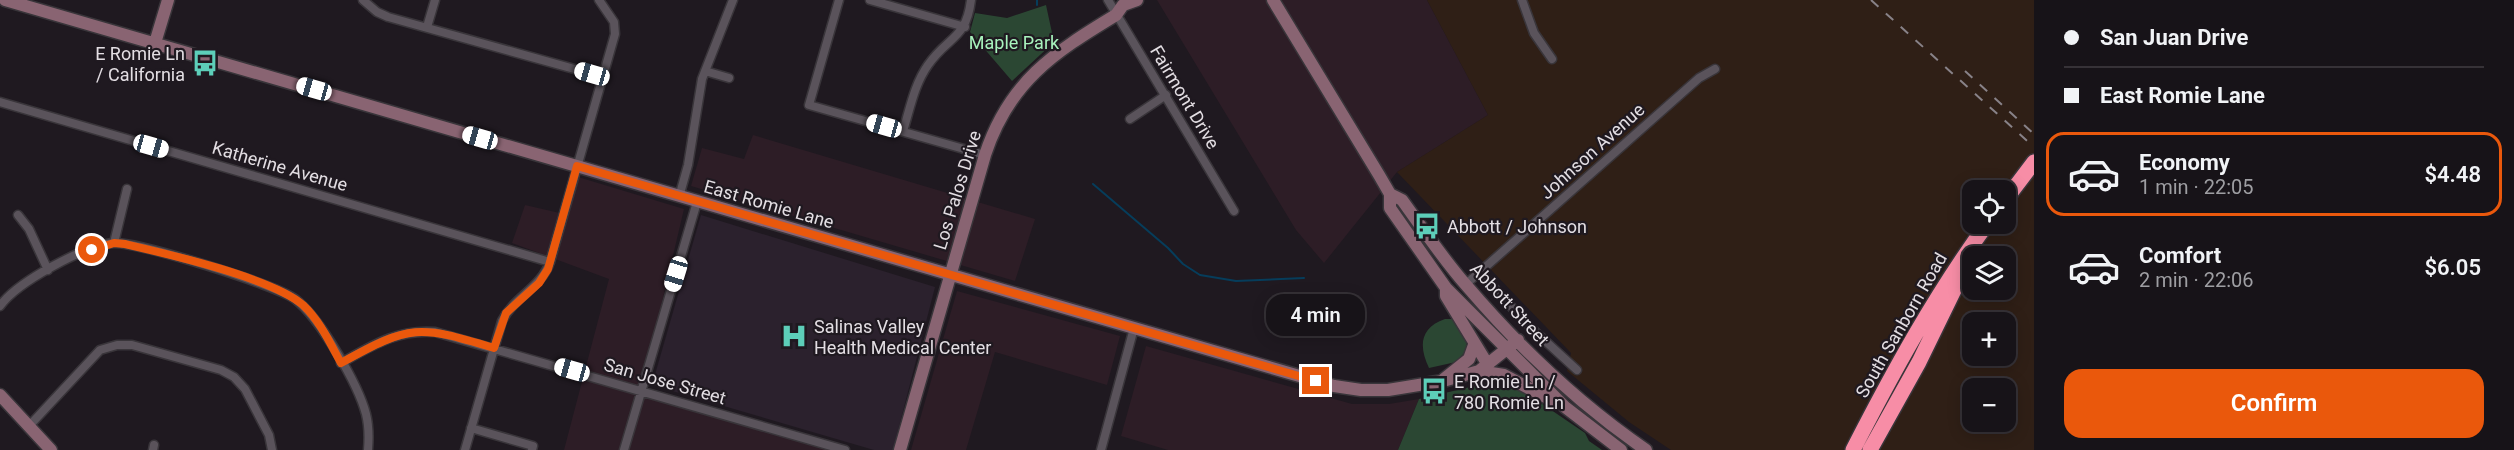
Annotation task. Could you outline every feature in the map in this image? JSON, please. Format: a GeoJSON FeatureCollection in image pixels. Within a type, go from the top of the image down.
{"type":"FeatureCollection","features":[{"type":"Feature","properties":{"kind":"highway"},"geometry":{"type":"LineString","coordinates":[[2016,186],[2034,162]]}},
{"type":"Feature","properties":{"kind":"highway"},"geometry":{"type":"LineString","coordinates":[[2016,200],[2034,176]]}},
{"type":"Feature","properties":{"kind":"highway","name":"South Sanborn Road"},"geometry":{"type":"LineString","coordinates":[[1853,450],[1888,380],[1982,234]]}},
{"type":"Feature","properties":{"kind":"highway","name":"South Sanborn Road"},"geometry":{"type":"LineString","coordinates":[[1870,450],[1918,362],[1956,277],[1962,271]]}},
{"type":"Feature","properties":{"kind":"main road","name":"East Romie Lane"},"geometry":{"type":"LineString","coordinates":[[5,0],[1345,388],[1388,390],[1443,381],[1484,368],[1518,340]]}},
{"type":"Feature","properties":{"kind":"main road"},"geometry":{"type":"LineString","coordinates":[[155,43],[168,0]]}},
{"type":"Feature","properties":{"kind":"main road","name":"Los Palos Drive"},"geometry":{"type":"LineString","coordinates":[[900,450],[985,155],[1001,115],[1030,76],[1056,52],[1116,15],[1123,6],[1137,0]]}},
{"type":"Feature","properties":{"kind":"main road","name":"Abbott Street"},"geometry":{"type":"LineString","coordinates":[[1273,0],[1390,194],[1390,208],[1446,288],[1565,407],[1621,450]]}},
{"type":"Feature","properties":{"kind":"main road","name":"Abbott Street"},"geometry":{"type":"LineString","coordinates":[[1390,194],[1402,200],[1465,285],[1518,340],[1548,370],[1621,433],[1646,450]]}},
{"type":"Feature","properties":{"kind":"main road"},"geometry":{"type":"LineString","coordinates":[[1446,288],[1446,296],[1474,345],[1484,368],[1504,375],[1565,407]]}},
{"type":"Feature","properties":{"kind":"main road"},"geometry":{"type":"LineString","coordinates":[[1443,381],[1469,359],[1474,345]]}},
{"type":"Feature","properties":{"kind":"main road"},"geometry":{"type":"LineString","coordinates":[[0,395],[51,450]]}},
{"type":"Feature","properties":{"kind":"street"},"geometry":{"type":"LineString","coordinates":[[363,0],[382,14],[603,77]]}},
{"type":"Feature","properties":{"kind":"street"},"geometry":{"type":"LineString","coordinates":[[427,27],[435,0]]}},
{"type":"Feature","properties":{"kind":"street"},"geometry":{"type":"LineString","coordinates":[[465,450],[506,313],[539,283],[550,262],[616,27],[599,0]]}},
{"type":"Feature","properties":{"kind":"street"},"geometry":{"type":"LineString","coordinates":[[679,197],[690,154],[694,117],[705,71],[733,0]]}},
{"type":"Feature","properties":{"kind":"street"},"geometry":{"type":"LineString","coordinates":[[839,0],[809,105],[985,155]]}},
{"type":"Feature","properties":{"kind":"street"},"geometry":{"type":"LineString","coordinates":[[870,0],[965,27]]}},
{"type":"Feature","properties":{"kind":"street"},"geometry":{"type":"LineString","coordinates":[[903,132],[916,87],[928,66],[965,27],[971,0]]}},
{"type":"Feature","properties":{"kind":"street","name":"Fairmont Drive"},"geometry":{"type":"LineString","coordinates":[[1108,0],[1234,211]]}},
{"type":"Feature","properties":{"kind":"street"},"geometry":{"type":"LineString","coordinates":[[1522,0],[1534,33],[1552,59]]}},
{"type":"Feature","properties":{"kind":"street","name":"Johnson Avenue"},"geometry":{"type":"LineString","coordinates":[[1465,285],[1700,78],[1715,69]]}},
{"type":"Feature","properties":{"kind":"street"},"geometry":{"type":"LineString","coordinates":[[705,71],[729,78]]}},
{"type":"Feature","properties":{"kind":"street"},"geometry":{"type":"LineString","coordinates":[[1130,119],[1166,95]]}},
{"type":"Feature","properties":{"kind":"street","name":"Katherine Avenue"},"geometry":{"type":"LineString","coordinates":[[0,102],[550,262]]}},
{"type":"Feature","properties":{"kind":"street"},"geometry":{"type":"LineString","coordinates":[[114,243],[127,189]]}},
{"type":"Feature","properties":{"kind":"street"},"geometry":{"type":"LineString","coordinates":[[624,450],[697,202]]}},
{"type":"Feature","properties":{"kind":"street"},"geometry":{"type":"LineString","coordinates":[[18,215],[29,229],[48,270]]}},
{"type":"Feature","properties":{"kind":"street"},"geometry":{"type":"LineString","coordinates":[[0,306],[18,286],[48,270],[114,243],[138,247],[280,290],[304,306],[314,317],[341,363],[363,405],[369,427],[368,450]]}},
{"type":"Feature","properties":{"kind":"street"},"geometry":{"type":"LineString","coordinates":[[1480,273],[1530,327],[1577,370]]}},
{"type":"Feature","properties":{"kind":"street"},"geometry":{"type":"LineString","coordinates":[[1101,450],[1134,328]]}},
{"type":"Feature","properties":{"kind":"street","name":"San Jose Street"},"geometry":{"type":"LineString","coordinates":[[341,363],[379,341],[405,332],[449,334],[845,450]]}},
{"type":"Feature","properties":{"kind":"street"},"geometry":{"type":"LineString","coordinates":[[30,425],[100,350],[117,345],[132,345],[220,370],[234,377],[245,389],[269,435],[272,450]]}},
{"type":"Feature","properties":{"kind":"street"},"geometry":{"type":"LineString","coordinates":[[471,428],[533,446],[531,450]]}},
{"type":"Feature","properties":{"kind":"shaded area"},"geometry":{"type":"Polygon","coordinates":[[[1157,0],[1427,0],[1488,115],[1397,172],[1324,263],[1296,230],[1157,0]]]}},
{"type":"Feature","properties":{"kind":"shaded area"},"geometry":{"type":"Polygon","coordinates":[[[1427,0],[2034,0],[2034,450],[1671,450],[1629,422],[1567,371],[1571,353],[1397,172],[1488,115],[1427,0]]]}},
{"type":"Feature","properties":{"kind":"shaded area"},"geometry":{"type":"Polygon","coordinates":[[[753,135],[1035,219],[1015,281],[691,186],[702,148],[744,159],[753,135]]]}},
{"type":"Feature","properties":{"kind":"shaded area"},"geometry":{"type":"Polygon","coordinates":[[[578,177],[684,209],[641,391],[845,450],[564,450],[609,279],[512,243],[525,205],[564,214],[578,177]]]}},
{"type":"Feature","properties":{"kind":"shaded area","name":"Salinas Valley Health Medical Center"},"geometry":{"type":"Polygon","coordinates":[[[701,215],[935,287],[893,450],[874,450],[652,385],[701,215]]]}},
{"type":"Feature","properties":{"kind":"shaded area"},"geometry":{"type":"Polygon","coordinates":[[[957,291],[1120,336],[1107,385],[995,352],[966,450],[911,450],[957,291]]]}},
{"type":"Feature","properties":{"kind":"shaded area"},"geometry":{"type":"Polygon","coordinates":[[[1146,346],[1352,404],[1389,404],[1419,399],[1398,450],[1168,450],[1121,436],[1146,346]]]}},
{"type":"Feature","properties":{"kind":"green space","name":"Maple Park"},"geometry":{"type":"Polygon","coordinates":[[[1046,5],[1054,42],[1012,81],[970,32],[975,13],[1007,18],[1046,5]]]}},
{"type":"Feature","properties":{"kind":"green space"},"geometry":{"type":"Polygon","coordinates":[[[1445,319],[1453,319],[1466,340],[1467,350],[1456,362],[1429,368],[1424,353],[1423,339],[1430,328],[1445,319]]]}},
{"type":"Feature","properties":{"kind":"green space"},"geometry":{"type":"Polygon","coordinates":[[[1496,381],[1519,388],[1585,433],[1589,441],[1602,450],[1398,450],[1419,399],[1496,381]]]}},
{"type":"Feature","properties":{"kind":"waterway"},"geometry":{"type":"LineString","coordinates":[[1037,0],[1037,5]]}},
{"type":"Feature","properties":{"kind":"waterway"},"geometry":{"type":"LineString","coordinates":[[1093,184],[1168,248],[1183,264],[1200,275],[1236,281],[1304,278]]}},
{"type":"Feature","properties":{"kind":"railway"},"geometry":{"type":"LineString","coordinates":[[1871,0],[2034,147]]}},
{"type":"Feature","properties":{"kind":"railway"},"geometry":{"type":"LineString","coordinates":[[1965,71],[2034,134]]}},
{"type":"Feature","properties":{"kind":"place","name":"E Romie Ln / California"},"geometry":{"type":"Point","coordinates":[205,63]}},
{"type":"Feature","properties":{"kind":"place","name":"Abbott / Johnson"},"geometry":{"type":"Point","coordinates":[1427,226]}},
{"type":"Feature","properties":{"kind":"place","name":"Salinas Valley Health Medical Center"},"geometry":{"type":"Point","coordinates":[794,336]}},
{"type":"Feature","properties":{"kind":"place","name":"E Romie Ln / 780 Romie Ln"},"geometry":{"type":"Point","coordinates":[1434,391]}},
{"type":"Feature","properties":{"kind":"route"},"geometry":{"type":"LineString","coordinates":[[92,250],[114,243],[125,244],[280,290],[293,297],[314,317],[341,363],[379,341],[405,332],[449,334],[494,348],[506,313],[539,283],[548,269],[577,166],[1316,381]]}}]}
